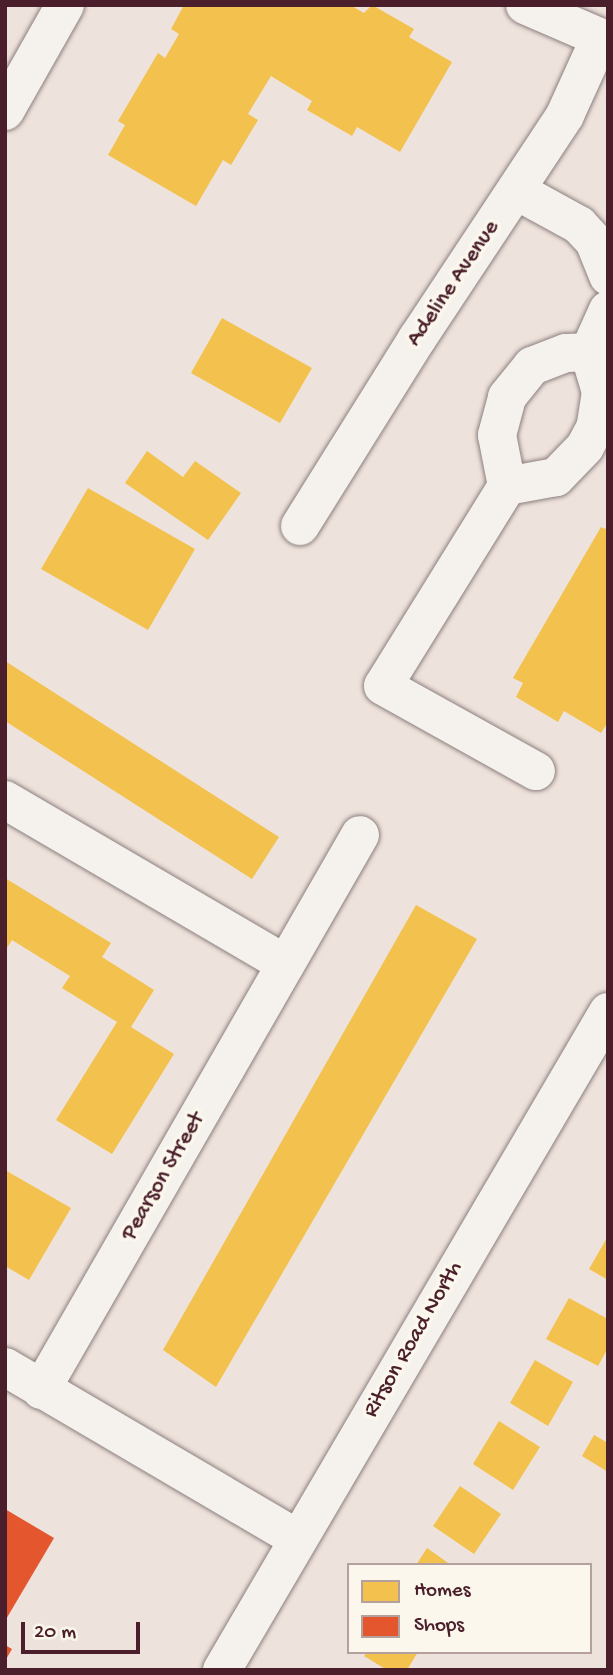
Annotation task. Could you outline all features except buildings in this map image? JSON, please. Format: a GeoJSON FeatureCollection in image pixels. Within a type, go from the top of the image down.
{"type":"FeatureCollection","features":[{"type":"Feature","properties":{"kind":"street"},"geometry":{"type":"LineString","coordinates":[[5,111],[65,5]]}},
{"type":"Feature","properties":{"kind":"street"},"geometry":{"type":"LineString","coordinates":[[525,5],[604,40]]}},
{"type":"Feature","properties":{"kind":"street","name":"Adeline Avenue"},"geometry":{"type":"LineString","coordinates":[[300,526],[417,339],[565,115],[604,40]]}},
{"type":"Feature","properties":{"kind":"street"},"geometry":{"type":"LineString","coordinates":[[517,191],[579,225],[594,240],[608,276]]}},
{"type":"Feature","properties":{"kind":"street"},"geometry":{"type":"LineString","coordinates":[[507,486],[556,477],[585,447],[595,428],[601,392],[589,352],[608,310]]}},
{"type":"Feature","properties":{"kind":"street"},"geometry":{"type":"LineString","coordinates":[[536,771],[383,686],[507,486],[497,435],[507,397],[531,366],[566,353],[589,352]]}},
{"type":"Feature","properties":{"kind":"street"},"geometry":{"type":"LineString","coordinates":[[5,800],[286,964]]}},
{"type":"Feature","properties":{"kind":"street","name":"Pearson Street"},"geometry":{"type":"LineString","coordinates":[[41,1390],[360,835]]}},
{"type":"Feature","properties":{"kind":"street","name":"Ritson Road North"},"geometry":{"type":"LineString","coordinates":[[222,1670],[608,1012]]}},
{"type":"Feature","properties":{"kind":"street"},"geometry":{"type":"LineString","coordinates":[[5,1367],[298,1539]]}}]}
